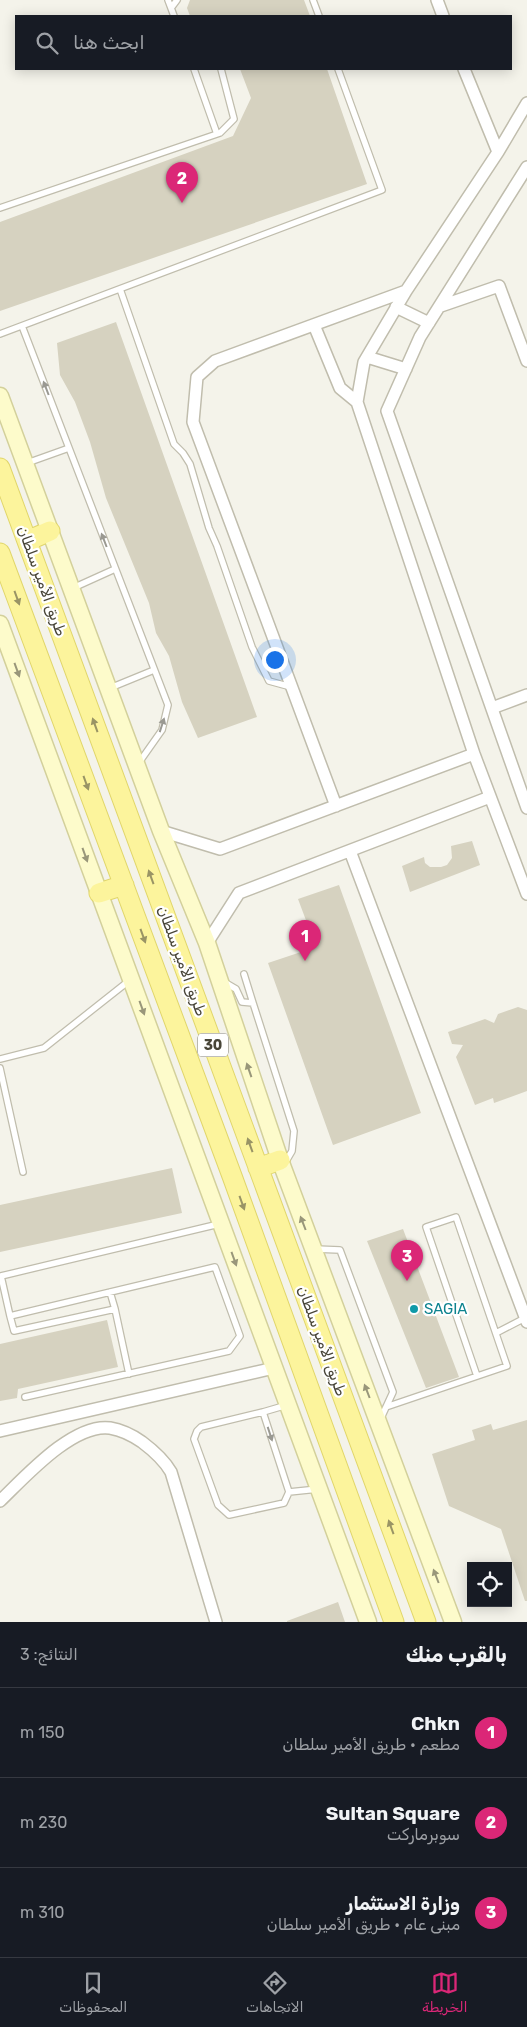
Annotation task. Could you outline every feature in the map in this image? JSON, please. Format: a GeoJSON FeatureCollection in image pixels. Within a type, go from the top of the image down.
{"type":"FeatureCollection","features":[{"type":"Feature","properties":{"kind":"main road"},"geometry":{"type":"LineString","coordinates":[[0,396],[161,831],[206,943],[281,1164],[453,1622]]}},
{"type":"Feature","properties":{"kind":"main road","name":"طريق الأمير سلطان"},"geometry":{"type":"LineString","coordinates":[[0,468],[426,1622]]}},
{"type":"Feature","properties":{"kind":"main road"},"geometry":{"type":"LineString","coordinates":[[27,541],[50,531]]}},
{"type":"Feature","properties":{"kind":"main road","name":"طريق الأمير سلطان"},"geometry":{"type":"LineString","coordinates":[[0,552],[232,1176],[394,1622]]}},
{"type":"Feature","properties":{"kind":"main road"},"geometry":{"type":"LineString","coordinates":[[0,624],[368,1622]]}},
{"type":"Feature","properties":{"kind":"main road"},"geometry":{"type":"LineString","coordinates":[[100,893],[124,885]]}},
{"type":"Feature","properties":{"kind":"main road"},"geometry":{"type":"LineString","coordinates":[[258,1168],[281,1164]]}},
{"type":"Feature","properties":{"kind":"street"},"geometry":{"type":"LineString","coordinates":[[437,0],[443,15]]}},
{"type":"Feature","properties":{"kind":"street"},"geometry":{"type":"LineString","coordinates":[[464,70],[498,152]]}},
{"type":"Feature","properties":{"kind":"street"},"geometry":{"type":"LineString","coordinates":[[527,103],[498,152],[406,291],[364,362],[357,402],[474,754],[527,894]]}},
{"type":"Feature","properties":{"kind":"street"},"geometry":{"type":"LineString","coordinates":[[527,167],[420,337],[387,411],[527,808]]}},
{"type":"Feature","properties":{"kind":"street"},"geometry":{"type":"LineString","coordinates":[[441,306],[498,286],[527,361]]}},
{"type":"Feature","properties":{"kind":"street"},"geometry":{"type":"LineString","coordinates":[[336,806],[193,422],[197,377],[215,361],[406,291]]}},
{"type":"Feature","properties":{"kind":"street"},"geometry":{"type":"LineString","coordinates":[[396,307],[429,323]]}},
{"type":"Feature","properties":{"kind":"street"},"geometry":{"type":"LineString","coordinates":[[314,325],[340,388],[357,402]]}},
{"type":"Feature","properties":{"kind":"street"},"geometry":{"type":"LineString","coordinates":[[367,357],[406,369]]}},
{"type":"Feature","properties":{"kind":"street"},"geometry":{"type":"LineString","coordinates":[[492,708],[527,695]]}},
{"type":"Feature","properties":{"kind":"street"},"geometry":{"type":"LineString","coordinates":[[161,831],[220,849],[474,754]]}},
{"type":"Feature","properties":{"kind":"street"},"geometry":{"type":"LineString","coordinates":[[206,943],[240,893],[490,798]]}},
{"type":"Feature","properties":{"kind":"street"},"geometry":{"type":"LineString","coordinates":[[350,851],[526,1320]]}},
{"type":"Feature","properties":{"kind":"street"},"geometry":{"type":"LineString","coordinates":[[0,1430],[274,1368]]}},
{"type":"Feature","properties":{"kind":"street"},"geometry":{"type":"LineString","coordinates":[[0,1501],[61,1444],[75,1437],[108,1428],[126,1432],[152,1449],[165,1462],[171,1472],[216,1622]]}},
{"type":"Feature","properties":{"kind":"lane"},"geometry":{"type":"LineString","coordinates":[[168,0],[174,15]]}},
{"type":"Feature","properties":{"kind":"lane"},"geometry":{"type":"LineString","coordinates":[[171,8],[177,0]]}},
{"type":"Feature","properties":{"kind":"lane"},"geometry":{"type":"LineString","coordinates":[[313,0],[319,15]]}},
{"type":"Feature","properties":{"kind":"lane"},"geometry":{"type":"LineString","coordinates":[[194,70],[217,134]]}},
{"type":"Feature","properties":{"kind":"lane"},"geometry":{"type":"LineString","coordinates":[[0,208],[217,134],[234,119],[220,70]]}},
{"type":"Feature","properties":{"kind":"lane"},"geometry":{"type":"LineString","coordinates":[[0,334],[382,190],[338,70]]}},
{"type":"Feature","properties":{"kind":"lane"},"geometry":{"type":"LineString","coordinates":[[120,289],[174,444],[190,464],[209,528],[252,647],[269,681],[291,686]]}},
{"type":"Feature","properties":{"kind":"lane"},"geometry":{"type":"LineString","coordinates":[[22,326],[168,706],[162,730],[137,766]]}},
{"type":"Feature","properties":{"kind":"lane"},"geometry":{"type":"LineString","coordinates":[[25,464],[69,448]]}},
{"type":"Feature","properties":{"kind":"lane"},"geometry":{"type":"LineString","coordinates":[[71,589],[115,569]]}},
{"type":"Feature","properties":{"kind":"lane"},"geometry":{"type":"LineString","coordinates":[[108,689],[154,670]]}},
{"type":"Feature","properties":{"kind":"lane"},"geometry":{"type":"LineString","coordinates":[[244,974],[294,1131],[292,1151],[281,1164]]}},
{"type":"Feature","properties":{"kind":"lane"},"geometry":{"type":"LineString","coordinates":[[0,1059],[44,1048],[131,979]]}},
{"type":"Feature","properties":{"kind":"lane"},"geometry":{"type":"LineString","coordinates":[[219,980],[236,989],[242,1002],[253,1003]]}},
{"type":"Feature","properties":{"kind":"lane"},"geometry":{"type":"LineString","coordinates":[[0,1068],[23,1172]]}},
{"type":"Feature","properties":{"kind":"lane"},"geometry":{"type":"LineString","coordinates":[[386,1408],[507,1366],[456,1217],[426,1227],[477,1376]]}},
{"type":"Feature","properties":{"kind":"lane"},"geometry":{"type":"LineString","coordinates":[[115,1309],[14,1331],[1,1276],[221,1224]]}},
{"type":"Feature","properties":{"kind":"lane"},"geometry":{"type":"LineString","coordinates":[[313,1249],[340,1250],[393,1392],[379,1423]]}},
{"type":"Feature","properties":{"kind":"lane"},"geometry":{"type":"LineString","coordinates":[[10,1316],[215,1266],[240,1336],[229,1351],[26,1397]]}},
{"type":"Feature","properties":{"kind":"lane"},"geometry":{"type":"LineString","coordinates":[[110,1292],[129,1374]]}},
{"type":"Feature","properties":{"kind":"lane"},"geometry":{"type":"LineString","coordinates":[[496,1333],[526,1320]]}},
{"type":"Feature","properties":{"kind":"lane"},"geometry":{"type":"LineString","coordinates":[[263,1412],[289,1492],[284,1503],[229,1515],[218,1505],[194,1439],[197,1431],[202,1427],[287,1405]]}},
{"type":"Feature","properties":{"kind":"lane"},"geometry":{"type":"LineString","coordinates":[[289,1492],[318,1489]]}},
{"type":"Feature","properties":{"kind":"building"},"geometry":{"type":"Polygon","coordinates":[[[190,0],[304,0],[310,15],[190,15],[187,8],[190,0]]]}},
{"type":"Feature","properties":{"kind":"building"},"geometry":{"type":"Polygon","coordinates":[[[240,70],[327,70],[367,184],[0,311],[0,222],[233,136],[251,98],[240,70]]]}},
{"type":"Feature","properties":{"kind":"building"},"geometry":{"type":"Polygon","coordinates":[[[116,322],[257,717],[198,738],[182,702],[169,656],[156,633],[149,603],[106,498],[90,442],[75,402],[60,375],[57,343],[116,322]]]}},
{"type":"Feature","properties":{"kind":"building"},"geometry":{"type":"Polygon","coordinates":[[[472,841],[480,865],[410,892],[402,866],[424,857],[425,863],[430,867],[447,865],[452,858],[451,846],[472,841]]]}},
{"type":"Feature","properties":{"kind":"building"},"geometry":{"type":"Polygon","coordinates":[[[339,885],[421,1113],[333,1145],[268,963],[316,947],[298,899],[339,885]]]}},
{"type":"Feature","properties":{"kind":"building"},"geometry":{"type":"Polygon","coordinates":[[[518,1007],[527,1010],[527,1091],[494,1103],[493,1098],[475,1105],[456,1057],[463,1045],[452,1044],[448,1032],[485,1019],[494,1023],[498,1014],[518,1007]]]}},
{"type":"Feature","properties":{"kind":"building"},"geometry":{"type":"Polygon","coordinates":[[[172,1168],[182,1213],[0,1252],[0,1205],[172,1168]]]}},
{"type":"Feature","properties":{"kind":"building","name":"SAGIA"},"geometry":{"type":"Polygon","coordinates":[[[403,1229],[459,1377],[426,1388],[367,1241],[403,1229]]]}},
{"type":"Feature","properties":{"kind":"building"},"geometry":{"type":"Polygon","coordinates":[[[107,1320],[118,1367],[18,1389],[17,1398],[0,1401],[0,1344],[107,1320]]]}},
{"type":"Feature","properties":{"kind":"building"},"geometry":{"type":"Polygon","coordinates":[[[527,1420],[527,1601],[525,1601],[501,1529],[449,1506],[432,1454],[475,1440],[472,1430],[491,1424],[493,1430],[527,1420]]]}},
{"type":"Feature","properties":{"kind":"building"},"geometry":{"type":"Polygon","coordinates":[[[338,1602],[345,1622],[287,1622],[287,1621],[338,1602]]]}},
{"type":"Feature","properties":{"kind":"place","name":"Sultan Square"},"geometry":{"type":"Point","coordinates":[182,203]}},
{"type":"Feature","properties":{"kind":"place","name":"Chkn"},"geometry":{"type":"Point","coordinates":[305,961]}},
{"type":"Feature","properties":{"kind":"place","name":"وزارة الاستثمار"},"geometry":{"type":"Point","coordinates":[407,1281]}},
{"type":"Feature","properties":{"kind":"place","name":"SAGIA"},"geometry":{"type":"Point","coordinates":[414,1309]}}]}
